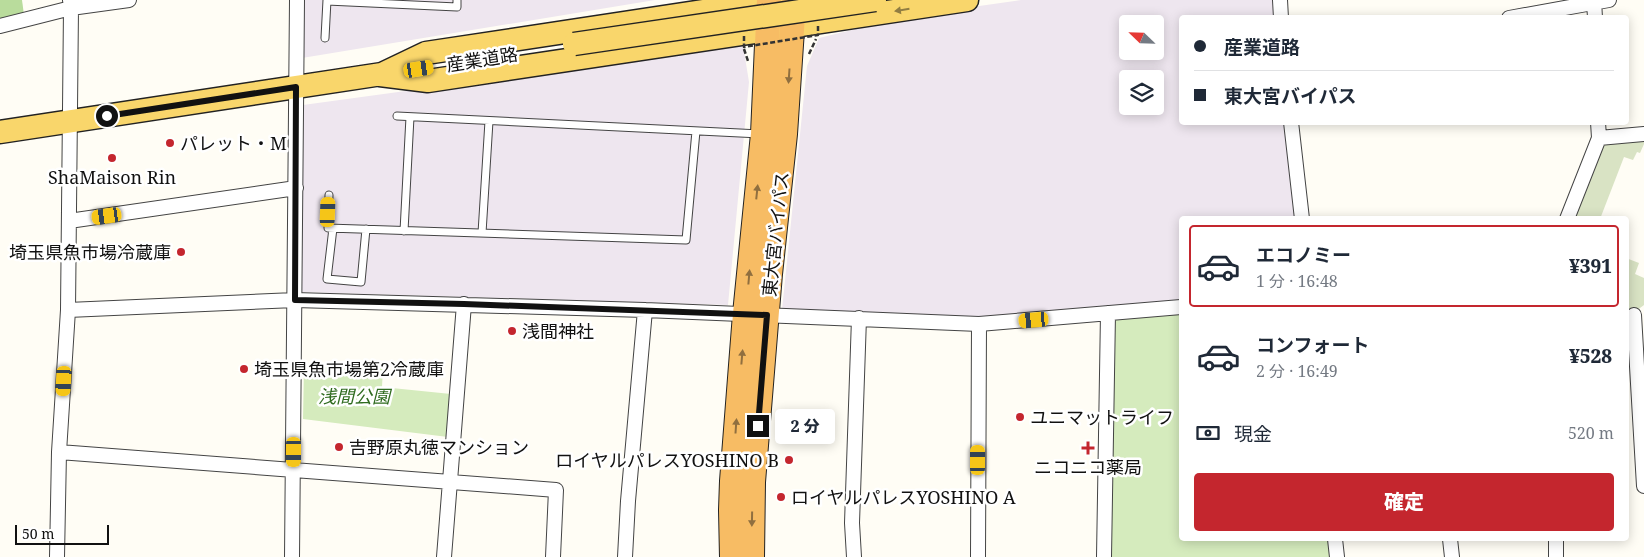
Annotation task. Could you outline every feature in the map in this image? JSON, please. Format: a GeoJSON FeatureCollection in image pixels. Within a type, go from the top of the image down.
{"type":"FeatureCollection","features":[{"type":"Feature","properties":{"kind":"highway","name":"東大宮バイパス"},"geometry":{"type":"LineString","coordinates":[[752,557],[756,315],[767,30],[771,0]]}},
{"type":"Feature","properties":{"kind":"highway","name":"東大宮バイパス"},"geometry":{"type":"LineString","coordinates":[[732,557],[732,481],[756,315],[770,274],[784,134],[794,0]]}},
{"type":"Feature","properties":{"kind":"main road"},"geometry":{"type":"LineString","coordinates":[[380,75],[426,53],[771,0]]}},
{"type":"Feature","properties":{"kind":"main road","name":"産業道路"},"geometry":{"type":"LineString","coordinates":[[0,132],[875,0]]}},
{"type":"Feature","properties":{"kind":"main road"},"geometry":{"type":"LineString","coordinates":[[380,75],[428,81],[967,0]]}},
{"type":"Feature","properties":{"kind":"street"},"geometry":{"type":"LineString","coordinates":[[0,26],[70,4],[129,0]]}},
{"type":"Feature","properties":{"kind":"street"},"geometry":{"type":"LineString","coordinates":[[292,557],[298,0]]}},
{"type":"Feature","properties":{"kind":"street"},"geometry":{"type":"LineString","coordinates":[[1280,0],[1281,15]]}},
{"type":"Feature","properties":{"kind":"street"},"geometry":{"type":"LineString","coordinates":[[1525,15],[1599,1],[1596,15]]}},
{"type":"Feature","properties":{"kind":"street"},"geometry":{"type":"LineString","coordinates":[[57,557],[59,452],[68,310],[70,4]]}},
{"type":"Feature","properties":{"kind":"street"},"geometry":{"type":"LineString","coordinates":[[1291,125],[1302,216]]}},
{"type":"Feature","properties":{"kind":"street"},"geometry":{"type":"LineString","coordinates":[[1568,216],[1599,138],[1598,125]]}},
{"type":"Feature","properties":{"kind":"street"},"geometry":{"type":"LineString","coordinates":[[1599,138],[1644,134]]}},
{"type":"Feature","properties":{"kind":"street"},"geometry":{"type":"LineString","coordinates":[[69,222],[296,188]]}},
{"type":"Feature","properties":{"kind":"street"},"geometry":{"type":"LineString","coordinates":[[68,310],[295,300],[645,310],[978,324],[1179,307]]}},
{"type":"Feature","properties":{"kind":"street"},"geometry":{"type":"LineString","coordinates":[[444,557],[464,304]]}},
{"type":"Feature","properties":{"kind":"street"},"geometry":{"type":"LineString","coordinates":[[626,557],[629,492],[645,310]]}},
{"type":"Feature","properties":{"kind":"street"},"geometry":{"type":"LineString","coordinates":[[1104,557],[1108,314]]}},
{"type":"Feature","properties":{"kind":"street"},"geometry":{"type":"LineString","coordinates":[[1635,314],[1644,486]]}},
{"type":"Feature","properties":{"kind":"street"},"geometry":{"type":"LineString","coordinates":[[854,557],[852,522],[859,318]]}},
{"type":"Feature","properties":{"kind":"street"},"geometry":{"type":"LineString","coordinates":[[978,324],[978,557]]}},
{"type":"Feature","properties":{"kind":"street"},"geometry":{"type":"LineString","coordinates":[[59,452],[556,490],[553,557]]}},
{"type":"Feature","properties":{"kind":"street"},"geometry":{"type":"LineString","coordinates":[[1335,541],[1337,557]]}},
{"type":"Feature","properties":{"kind":"street"},"geometry":{"type":"LineString","coordinates":[[1450,541],[1452,557]]}},
{"type":"Feature","properties":{"kind":"street"},"geometry":{"type":"LineString","coordinates":[[1556,541],[1556,557]]}},
{"type":"Feature","properties":{"kind":"lane"},"geometry":{"type":"LineString","coordinates":[[325,38],[327,1],[456,8],[457,0]]}},
{"type":"Feature","properties":{"kind":"lane"},"geometry":{"type":"LineString","coordinates":[[397,116],[763,134]]}},
{"type":"Feature","properties":{"kind":"lane"},"geometry":{"type":"LineString","coordinates":[[404,231],[410,117]]}},
{"type":"Feature","properties":{"kind":"lane"},"geometry":{"type":"LineString","coordinates":[[482,233],[489,121]]}},
{"type":"Feature","properties":{"kind":"lane"},"geometry":{"type":"LineString","coordinates":[[329,195],[328,228],[686,240],[696,131]]}},
{"type":"Feature","properties":{"kind":"lane"},"geometry":{"type":"LineString","coordinates":[[332,228],[327,279],[361,282],[366,229]]}},
{"type":"Feature","properties":{"kind":"path"},"geometry":{"type":"LineString","coordinates":[[744,47],[818,35],[805,61]]}},
{"type":"Feature","properties":{"kind":"shaded area"},"geometry":{"type":"Polygon","coordinates":[[[302,0],[655,0],[302,58],[302,0]]]}},
{"type":"Feature","properties":{"kind":"shaded area"},"geometry":{"type":"Polygon","coordinates":[[[1021,0],[1273,0],[1275,15],[1179,15],[1179,125],[1286,125],[1297,216],[1179,216],[1179,302],[979,318],[782,310],[807,66],[819,38],[909,16],[1021,0]]]}},
{"type":"Feature","properties":{"kind":"shaded area"},"geometry":{"type":"Polygon","coordinates":[[[743,45],[749,82],[728,305],[299,292],[303,105],[743,45]]]}},
{"type":"Feature","properties":{"kind":"green space"},"geometry":{"type":"Polygon","coordinates":[[[0,0],[22,0],[24,15],[0,21],[0,0]]]}},
{"type":"Feature","properties":{"kind":"green space"},"geometry":{"type":"Polygon","coordinates":[[[1644,135],[1644,144],[1640,153],[1637,152],[1633,160],[1624,157],[1601,216],[1571,216],[1602,139],[1644,135]]]}},
{"type":"Feature","properties":{"kind":"green space"},"geometry":{"type":"Polygon","coordinates":[[[1629,259],[1639,263],[1635,274],[1644,278],[1644,305],[1636,311],[1629,310],[1629,259]]]}},
{"type":"Feature","properties":{"kind":"green space"},"geometry":{"type":"Polygon","coordinates":[[[1179,314],[1179,541],[1328,541],[1330,557],[1110,557],[1112,324],[1116,319],[1179,314]]]}},
{"type":"Feature","properties":{"kind":"green space","name":"浅間公園"},"geometry":{"type":"Polygon","coordinates":[[[304,365],[383,367],[382,387],[451,394],[448,437],[303,419],[304,365]]]}},
{"type":"Feature","properties":{"kind":"place","name":"パレット・M"},"geometry":{"type":"Point","coordinates":[170,143]}},
{"type":"Feature","properties":{"kind":"place","name":"ShaMaison Rin"},"geometry":{"type":"Point","coordinates":[112,158]}},
{"type":"Feature","properties":{"kind":"place","name":"埼玉県魚市場冷蔵庫"},"geometry":{"type":"Point","coordinates":[181,252]}},
{"type":"Feature","properties":{"kind":"place","name":"浅間神社"},"geometry":{"type":"Point","coordinates":[512,331]}},
{"type":"Feature","properties":{"kind":"place","name":"埼玉県魚市場第2冷蔵庫"},"geometry":{"type":"Point","coordinates":[244,369]}},
{"type":"Feature","properties":{"kind":"place","name":"ユニマットライフ"},"geometry":{"type":"Point","coordinates":[1020,417]}},
{"type":"Feature","properties":{"kind":"place","name":"吉野原丸徳マンション"},"geometry":{"type":"Point","coordinates":[339,447]}},
{"type":"Feature","properties":{"kind":"place","name":"ニコニコ薬局"},"geometry":{"type":"Point","coordinates":[1088,448]}},
{"type":"Feature","properties":{"kind":"place","name":"ロイヤルパレスYOSHINO B"},"geometry":{"type":"Point","coordinates":[789,460]}},
{"type":"Feature","properties":{"kind":"place","name":"ロイヤルパレスYOSHINO A"},"geometry":{"type":"Point","coordinates":[781,497]}},
{"type":"Feature","properties":{"kind":"route"},"geometry":{"type":"LineString","coordinates":[[107,116],[296,87],[295,300],[767,315],[758,426]]}}]}
